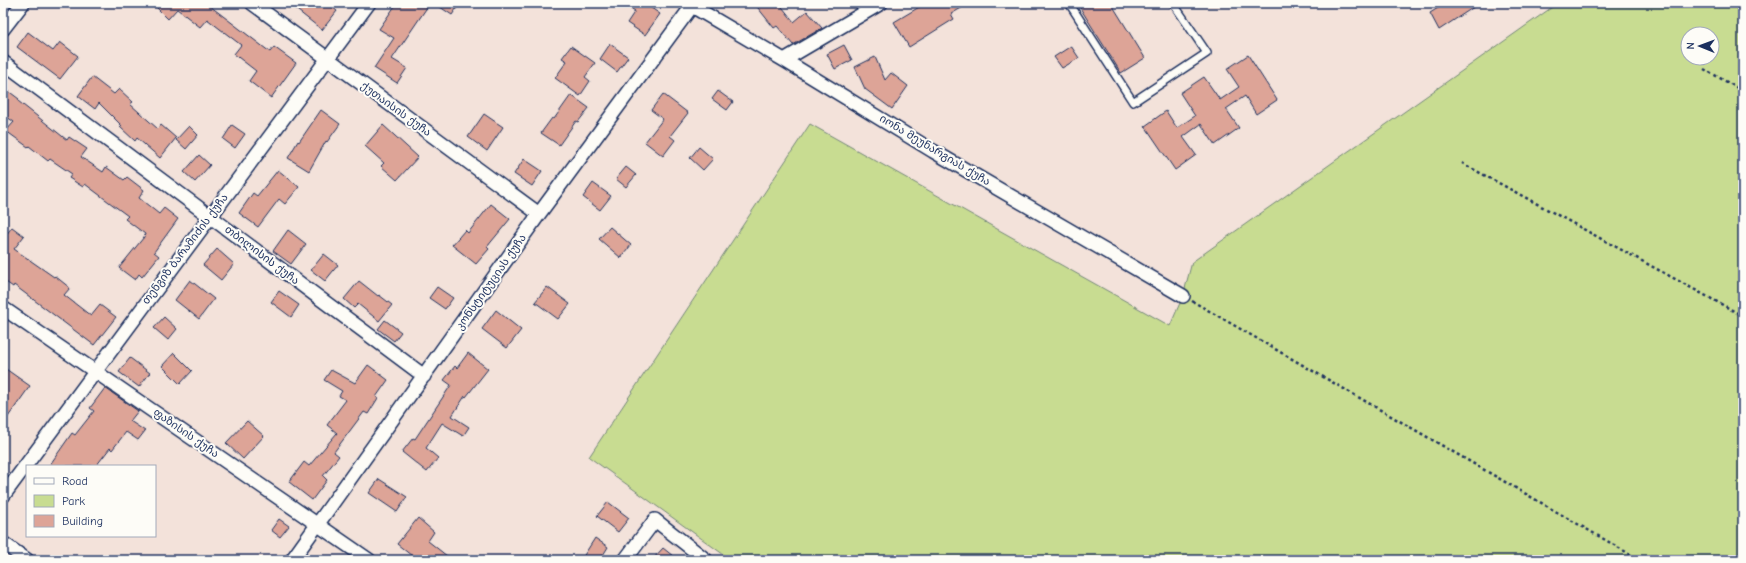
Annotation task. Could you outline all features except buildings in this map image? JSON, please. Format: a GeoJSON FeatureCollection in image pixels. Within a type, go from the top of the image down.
{"type":"FeatureCollection","features":[{"type":"Feature","properties":{"kind":"street"},"geometry":{"type":"LineString","coordinates":[[3,29],[23,3]]}},
{"type":"Feature","properties":{"kind":"street","name":"ქუთაისის ქუჩა"},"geometry":{"type":"LineString","coordinates":[[252,3],[539,214]]}},
{"type":"Feature","properties":{"kind":"street","name":"თენგიზ ბარამიძის ქუჩა"},"geometry":{"type":"LineString","coordinates":[[3,496],[95,370],[369,3]]}},
{"type":"Feature","properties":{"kind":"street"},"geometry":{"type":"LineString","coordinates":[[784,60],[881,3]]}},
{"type":"Feature","properties":{"kind":"street","name":"იონა მეუნარგიას ქუჩა"},"geometry":{"type":"LineString","coordinates":[[690,4],[933,150],[1183,296]]}},
{"type":"Feature","properties":{"kind":"street","name":"კონსტიტუციას ქუჩა"},"geometry":{"type":"LineString","coordinates":[[292,560],[690,4]]}},
{"type":"Feature","properties":{"kind":"street","name":"თბილისის ქუჩა"},"geometry":{"type":"LineString","coordinates":[[3,62],[424,376]]}},
{"type":"Feature","properties":{"kind":"street","name":"ფაზისის ქუჩა"},"geometry":{"type":"LineString","coordinates":[[3,308],[369,560]]}},
{"type":"Feature","properties":{"kind":"street"},"geometry":{"type":"LineString","coordinates":[[625,560],[655,520],[706,560]]}},
{"type":"Feature","properties":{"kind":"street"},"geometry":{"type":"LineString","coordinates":[[3,543],[28,560]]}},
{"type":"Feature","properties":{"kind":"lane"},"geometry":{"type":"LineString","coordinates":[[1069,3],[1133,102],[1207,53],[1173,3]]}},
{"type":"Feature","properties":{"kind":"path"},"geometry":{"type":"LineString","coordinates":[[1704,69],[1743,91]]}},
{"type":"Feature","properties":{"kind":"path"},"geometry":{"type":"LineString","coordinates":[[1462,163],[1743,316]]}},
{"type":"Feature","properties":{"kind":"path"},"geometry":{"type":"LineString","coordinates":[[1183,296],[1640,560]]}},
{"type":"Feature","properties":{"kind":"green space"},"geometry":{"type":"Polygon","coordinates":[[[1558,3],[1743,3],[1743,560],[731,560],[589,457],[810,124],[1170,326],[1183,296],[1192,262],[1558,3]]]}}]}
